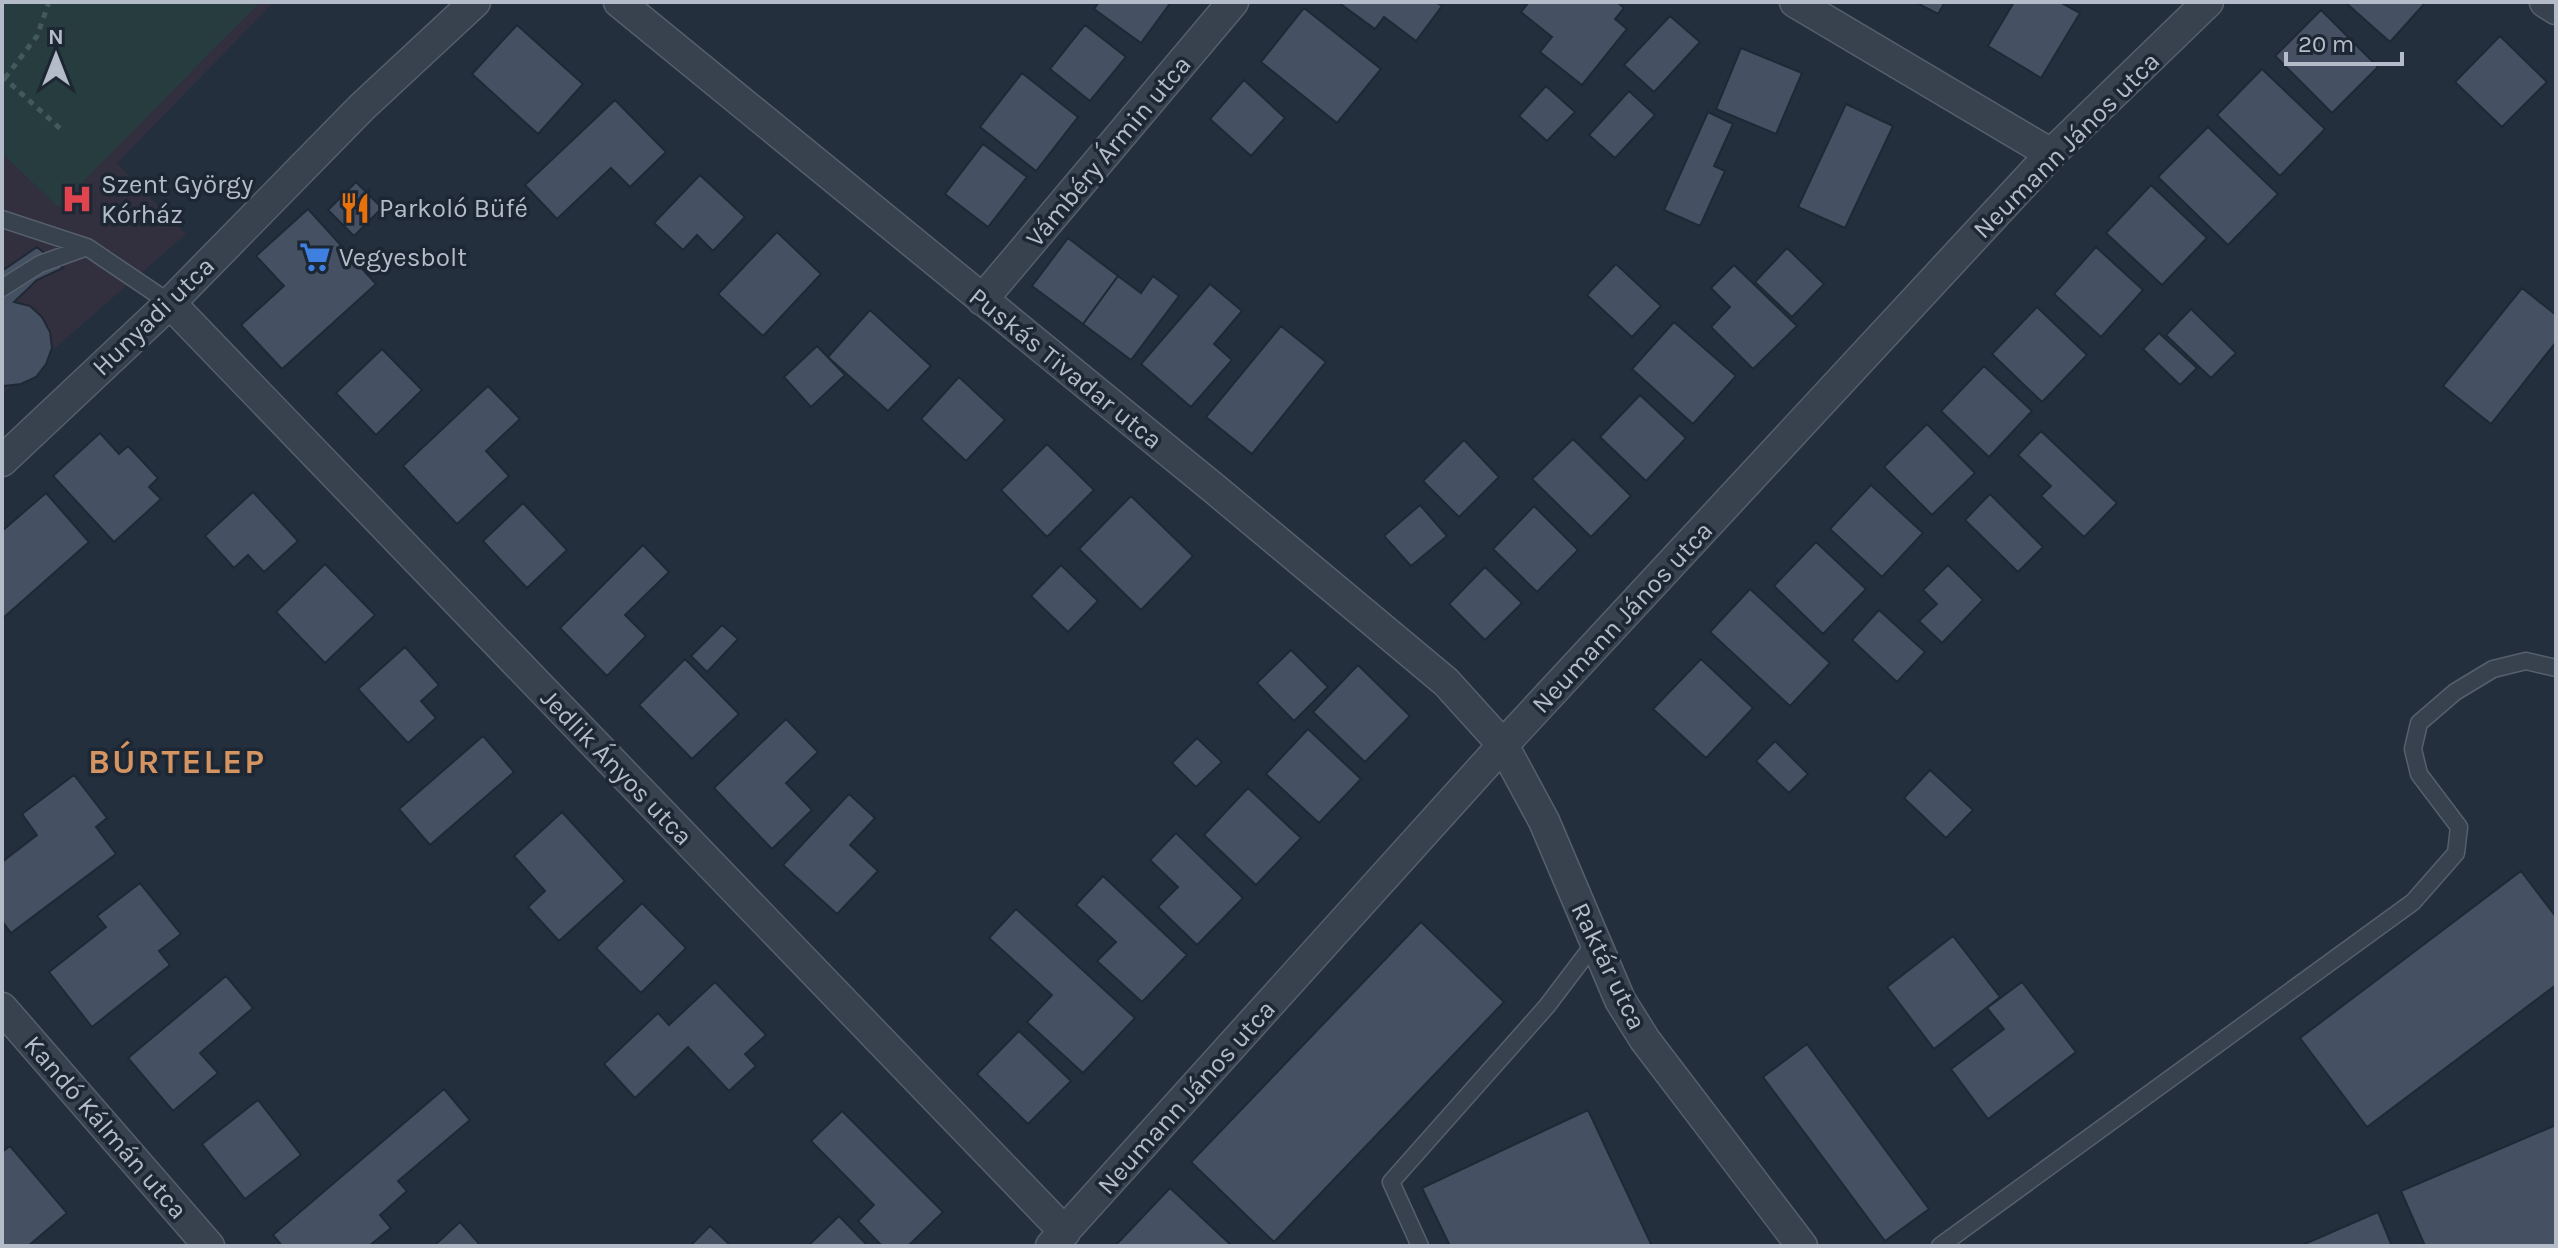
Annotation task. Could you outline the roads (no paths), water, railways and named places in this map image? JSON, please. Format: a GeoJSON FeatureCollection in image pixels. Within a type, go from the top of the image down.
{"type":"FeatureCollection","features":[{"type":"Feature","properties":{"kind":"street","name":"Hunyadi utca"},"geometry":{"type":"LineString","coordinates":[[2,461],[170,303],[362,107],[475,2]]}},
{"type":"Feature","properties":{"kind":"street","name":"Puskás Tivadar utca"},"geometry":{"type":"LineString","coordinates":[[619,2],[1446,682],[1503,745]]}},
{"type":"Feature","properties":{"kind":"street","name":"Vámbéry Ármin utca"},"geometry":{"type":"LineString","coordinates":[[982,300],[1233,2]]}},
{"type":"Feature","properties":{"kind":"street"},"geometry":{"type":"LineString","coordinates":[[1795,2],[2051,154]]}},
{"type":"Feature","properties":{"kind":"street","name":"Neumann János utca"},"geometry":{"type":"LineString","coordinates":[[1058,1239],[1503,745],[2051,154],[2208,2]]}},
{"type":"Feature","properties":{"kind":"street"},"geometry":{"type":"LineString","coordinates":[[2545,2],[2556,9]]}},
{"type":"Feature","properties":{"kind":"street","name":"Jedlik Ányos utca"},"geometry":{"type":"LineString","coordinates":[[170,303],[1058,1239]]}},
{"type":"Feature","properties":{"kind":"street","name":"Raktár utca"},"geometry":{"type":"LineString","coordinates":[[1503,745],[1544,821],[1620,1000],[1645,1040],[1802,1246]]}},
{"type":"Feature","properties":{"kind":"street","name":"Kandó Kálmán utca"},"geometry":{"type":"LineString","coordinates":[[2,1008],[209,1246]]}},
{"type":"Feature","properties":{"kind":"lane"},"geometry":{"type":"LineString","coordinates":[[2,219],[87,247],[170,303]]}},
{"type":"Feature","properties":{"kind":"lane"},"geometry":{"type":"LineString","coordinates":[[2,288],[40,264],[87,247]]}},
{"type":"Feature","properties":{"kind":"lane"},"geometry":{"type":"LineString","coordinates":[[1940,1246],[2413,902],[2456,853],[2459,827],[2419,774],[2413,749],[2419,723],[2455,692],[2493,669],[2526,661],[2556,668]]}},
{"type":"Feature","properties":{"kind":"lane"},"geometry":{"type":"LineString","coordinates":[[1420,1246],[1391,1182],[1547,1006],[1594,944]]}},
{"type":"Feature","properties":{"kind":"place","name":"Szent György Kórház"},"geometry":{"type":"Point","coordinates":[77,199]}},
{"type":"Feature","properties":{"kind":"place","name":"Parkoló Büfé"},"geometry":{"type":"Point","coordinates":[355,208]}},
{"type":"Feature","properties":{"kind":"place","name":"Vegyesbolt"},"geometry":{"type":"Point","coordinates":[315,257]}},
{"type":"Feature","properties":{"kind":"district","name":"BÚRTELEP"},"geometry":{"type":"Point","coordinates":[177,761]}}]}
